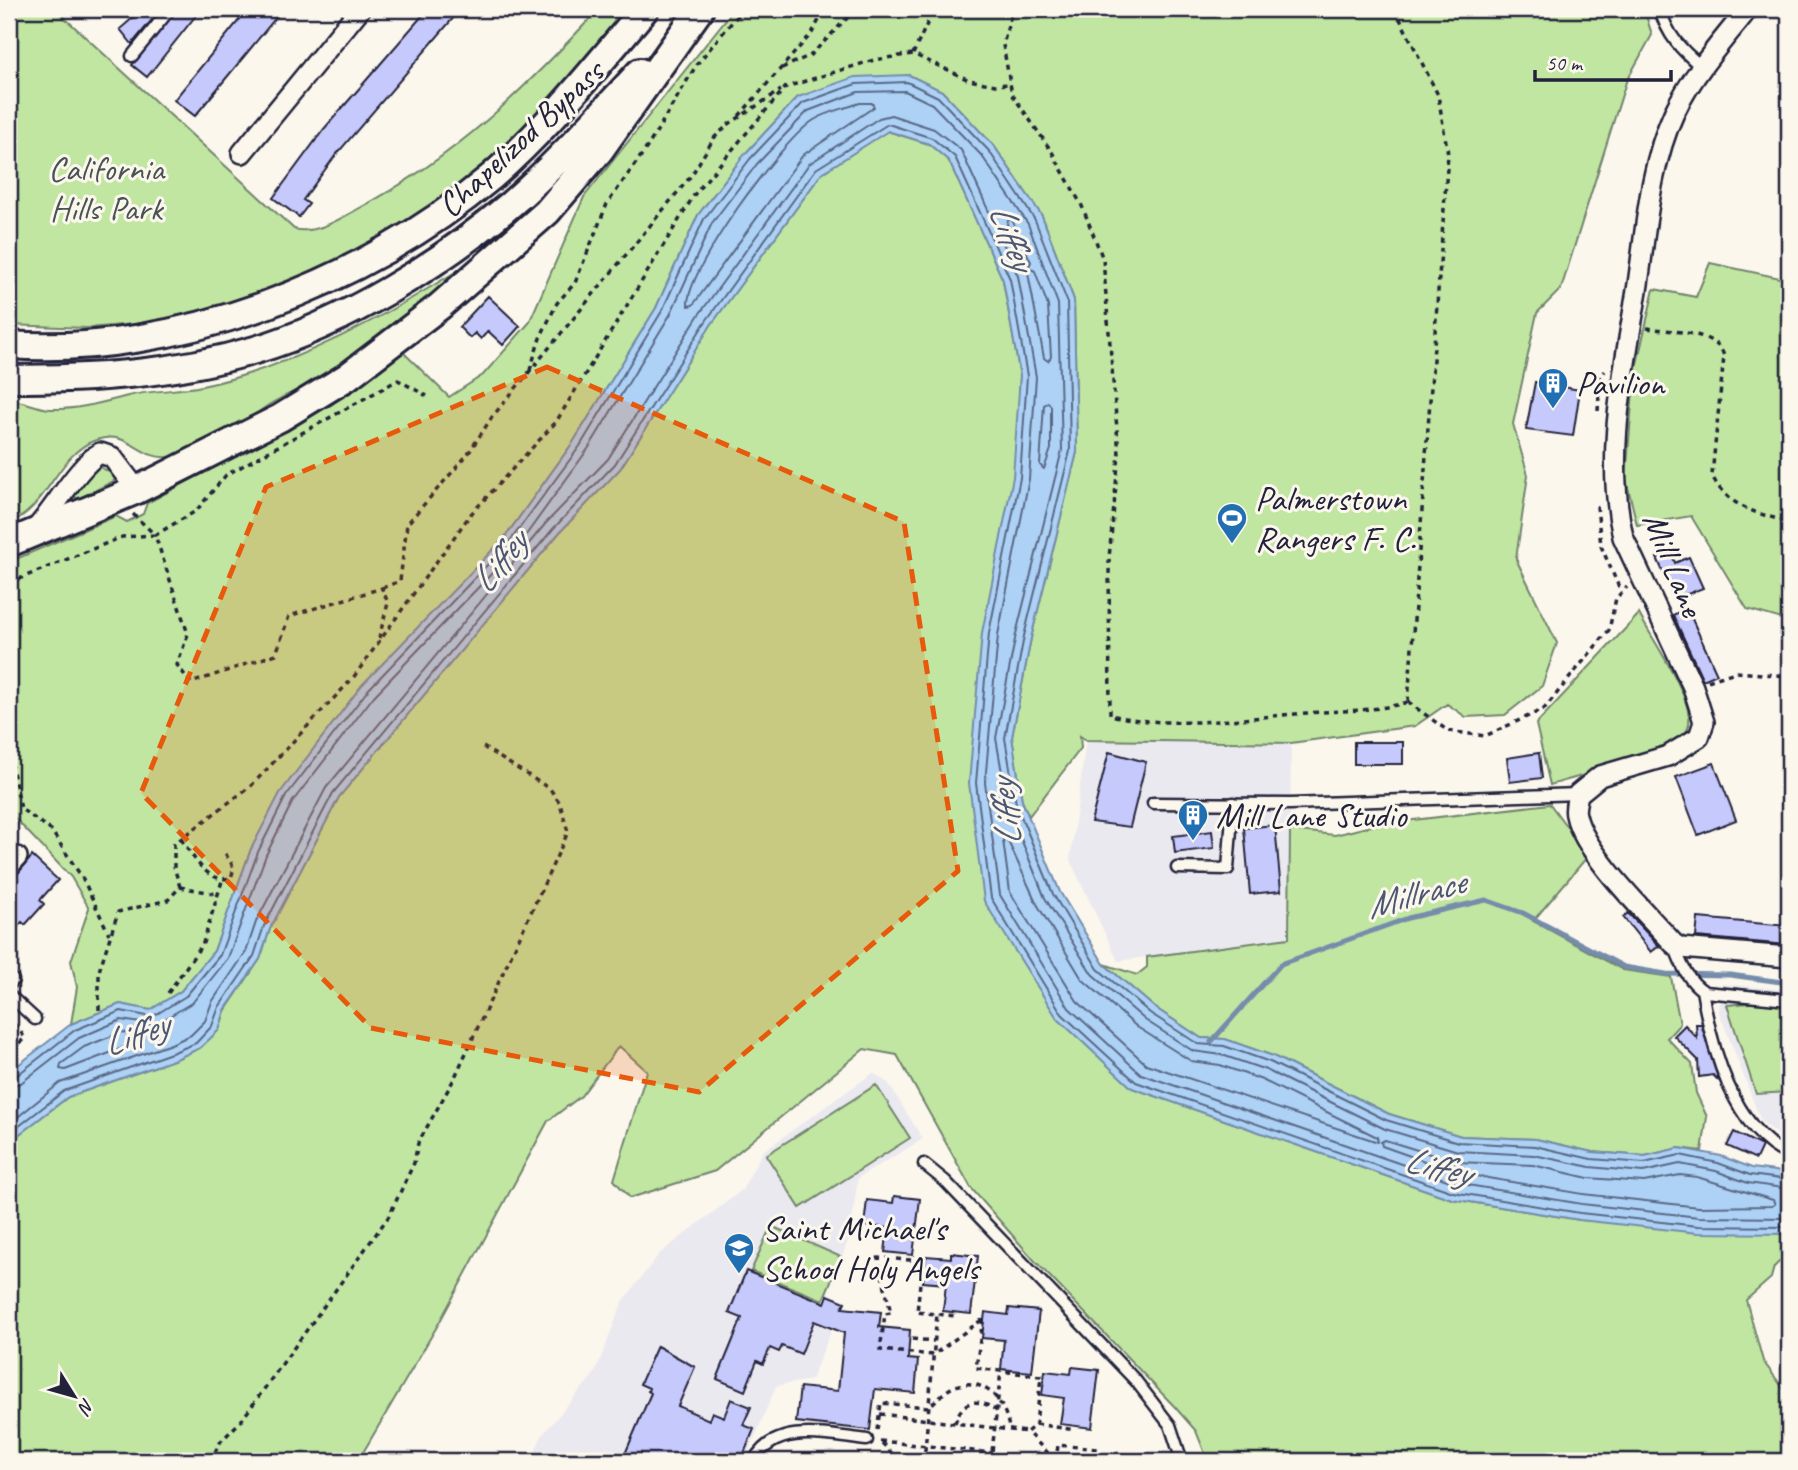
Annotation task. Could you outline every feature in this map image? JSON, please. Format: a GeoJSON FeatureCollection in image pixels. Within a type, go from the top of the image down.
{"type":"FeatureCollection","features":[{"type":"Feature","properties":{"kind":"main road","name":"Chapelizod Bypass"},"geometry":{"type":"LineString","coordinates":[[9,345],[113,341],[179,330],[240,314],[304,290],[387,250],[491,177],[551,117],[645,9]]}},
{"type":"Feature","properties":{"kind":"main road","name":"Chapelizod Bypass"},"geometry":{"type":"LineString","coordinates":[[9,379],[73,379],[139,373],[256,350],[323,323],[396,285],[452,249],[510,204],[574,143],[699,9]]}},
{"type":"Feature","properties":{"kind":"main road"},"geometry":{"type":"LineString","coordinates":[[20,538],[131,493],[280,418],[346,377],[490,264],[547,212],[600,150],[699,9]]}},
{"type":"Feature","properties":{"kind":"street"},"geometry":{"type":"LineString","coordinates":[[242,153],[360,9]]}},
{"type":"Feature","properties":{"kind":"street","name":"Mill Lane"},"geometry":{"type":"LineString","coordinates":[[1578,794],[1600,776],[1668,756],[1699,737],[1704,722],[1693,687],[1623,537],[1615,486],[1614,447],[1623,363],[1660,152],[1674,114],[1703,68],[1748,9]]}},
{"type":"Feature","properties":{"kind":"street"},"geometry":{"type":"LineString","coordinates":[[20,538],[60,501],[87,461],[100,453],[112,457],[131,493]]}},
{"type":"Feature","properties":{"kind":"street"},"geometry":{"type":"LineString","coordinates":[[1578,794],[1575,814],[1585,836],[1604,863],[1674,944],[1681,948],[1789,957]]}},
{"type":"Feature","properties":{"kind":"lane"},"geometry":{"type":"LineString","coordinates":[[132,56],[170,9]]}},
{"type":"Feature","properties":{"kind":"lane"},"geometry":{"type":"LineString","coordinates":[[1660,9],[1665,27],[1678,47],[1703,68]]}},
{"type":"Feature","properties":{"kind":"lane"},"geometry":{"type":"LineString","coordinates":[[1153,803],[1578,794]]}},
{"type":"Feature","properties":{"kind":"lane"},"geometry":{"type":"LineString","coordinates":[[1177,868],[1228,869],[1233,803]]}},
{"type":"Feature","properties":{"kind":"lane"},"geometry":{"type":"LineString","coordinates":[[1674,944],[1683,968],[1702,990],[1717,995],[1789,1000]]}},
{"type":"Feature","properties":{"kind":"lane"},"geometry":{"type":"LineString","coordinates":[[9,977],[13,981],[9,985]]}},
{"type":"Feature","properties":{"kind":"lane"},"geometry":{"type":"LineString","coordinates":[[1702,990],[1710,1039],[1751,1127],[1774,1147],[1789,1155]]}},
{"type":"Feature","properties":{"kind":"lane"},"geometry":{"type":"LineString","coordinates":[[9,995],[35,1019]]}},
{"type":"Feature","properties":{"kind":"lane"},"geometry":{"type":"LineString","coordinates":[[924,1164],[945,1181],[1136,1381],[1170,1425],[1182,1461]]}},
{"type":"Feature","properties":{"kind":"lane"},"geometry":{"type":"LineString","coordinates":[[754,1461],[761,1448],[782,1437],[804,1434],[867,1440]]}},
{"type":"Feature","properties":{"kind":"path"},"geometry":{"type":"LineString","coordinates":[[529,372],[540,338],[557,303],[575,283],[607,204],[648,146],[697,64],[743,9]]}},
{"type":"Feature","properties":{"kind":"path"},"geometry":{"type":"LineString","coordinates":[[736,120],[812,33],[825,9]]}},
{"type":"Feature","properties":{"kind":"path"},"geometry":{"type":"LineString","coordinates":[[780,69],[811,55],[856,9]]}},
{"type":"Feature","properties":{"kind":"path"},"geometry":{"type":"LineString","coordinates":[[913,54],[934,9]]}},
{"type":"Feature","properties":{"kind":"path"},"geometry":{"type":"LineString","coordinates":[[1018,9],[1010,18],[1003,45],[1012,93],[1052,152],[1082,206],[1103,259],[1119,454],[1109,558],[1110,715],[1143,722],[1197,724],[1309,713],[1380,710],[1408,702]]}},
{"type":"Feature","properties":{"kind":"path"},"geometry":{"type":"LineString","coordinates":[[1395,9],[1438,95],[1448,154],[1408,702]]}},
{"type":"Feature","properties":{"kind":"path"},"geometry":{"type":"LineString","coordinates":[[131,493],[134,518],[155,535],[188,634],[177,665],[191,683],[276,654],[289,616],[400,582],[407,524],[468,454],[529,372],[691,176],[714,138],[736,120],[786,87],[874,60],[913,54],[969,80],[995,85],[1010,84]]}},
{"type":"Feature","properties":{"kind":"path"},"geometry":{"type":"LineString","coordinates":[[180,887],[174,844],[252,785],[353,678],[470,516],[556,422],[696,192],[786,87]]}},
{"type":"Feature","properties":{"kind":"path"},"geometry":{"type":"LineString","coordinates":[[1631,326],[1711,339],[1722,348],[1724,356],[1712,475],[1720,492],[1731,502],[1789,522]]}},
{"type":"Feature","properties":{"kind":"path"},"geometry":{"type":"LineString","coordinates":[[9,583],[122,537],[155,535],[196,511],[226,475],[398,380],[427,396]]}},
{"type":"Feature","properties":{"kind":"path"},"geometry":{"type":"LineString","coordinates":[[1408,702],[1448,731],[1485,736],[1544,709],[1609,630],[1616,598],[1628,586],[1642,581]]}},
{"type":"Feature","properties":{"kind":"path"},"geometry":{"type":"LineString","coordinates":[[378,643],[388,603],[382,588]]}},
{"type":"Feature","properties":{"kind":"path"},"geometry":{"type":"LineString","coordinates":[[1693,687],[1735,672],[1789,676]]}},
{"type":"Feature","properties":{"kind":"path"},"geometry":{"type":"LineString","coordinates":[[211,1461],[221,1441],[241,1421],[389,1216],[414,1163],[418,1143],[454,1079],[568,832],[560,803],[550,789],[483,747]]}},
{"type":"Feature","properties":{"kind":"path"},"geometry":{"type":"LineString","coordinates":[[9,753],[21,809],[51,830],[83,878],[109,934]]}},
{"type":"Feature","properties":{"kind":"path"},"geometry":{"type":"LineString","coordinates":[[181,839],[209,874],[222,881],[231,878],[234,868],[225,853]]}},
{"type":"Feature","properties":{"kind":"path"},"geometry":{"type":"LineString","coordinates":[[168,993],[203,943],[222,881]]}},
{"type":"Feature","properties":{"kind":"path"},"geometry":{"type":"LineString","coordinates":[[99,1010],[99,971],[118,912],[168,900],[180,887]]}},
{"type":"Feature","properties":{"kind":"path"},"geometry":{"type":"LineString","coordinates":[[180,887],[218,894]]}},
{"type":"Feature","properties":{"kind":"path"},"geometry":{"type":"LineString","coordinates":[[9,1016],[25,1038],[9,1052]]}},
{"type":"Feature","properties":{"kind":"path"},"geometry":{"type":"LineString","coordinates":[[911,1260],[878,1258],[891,1313],[885,1314],[880,1350],[933,1355],[983,1319],[976,1368],[1041,1376],[1036,1424],[1027,1432]]}},
{"type":"Feature","properties":{"kind":"path"},"geometry":{"type":"LineString","coordinates":[[922,1264],[917,1312],[957,1316]]}},
{"type":"Feature","properties":{"kind":"path"},"geometry":{"type":"LineString","coordinates":[[924,1461],[937,1314]]}},
{"type":"Feature","properties":{"kind":"path"},"geometry":{"type":"LineString","coordinates":[[912,1339],[934,1341]]}},
{"type":"Feature","properties":{"kind":"path"},"geometry":{"type":"LineString","coordinates":[[990,1461],[1002,1371]]}},
{"type":"Feature","properties":{"kind":"path"},"geometry":{"type":"LineString","coordinates":[[900,1461],[880,1441],[876,1441],[881,1402],[929,1407],[946,1391],[970,1384],[998,1399],[1008,1416],[1009,1430]]}},
{"type":"Feature","properties":{"kind":"path"},"geometry":{"type":"LineString","coordinates":[[955,1423],[959,1410],[971,1401],[984,1402],[996,1411]]}},
{"type":"Feature","properties":{"kind":"path"},"geometry":{"type":"LineString","coordinates":[[880,1414],[1027,1432],[1056,1461]]}},
{"type":"Feature","properties":{"kind":"path"},"geometry":{"type":"LineString","coordinates":[[1036,1424],[1075,1430]]}},
{"type":"Feature","properties":{"kind":"path"},"geometry":{"type":"LineString","coordinates":[[880,1441],[992,1453]]}},
{"type":"Feature","properties":{"kind":"path"},"geometry":{"type":"LineString","coordinates":[[1056,1461],[1058,1445],[1098,1449]]}},
{"type":"Feature","properties":{"kind":"highlighted area"},"geometry":{"type":"Polygon","coordinates":[[[547,367],[904,522],[958,871],[699,1092],[371,1028],[141,793],[266,487],[547,367]]]}},
{"type":"Feature","properties":{"kind":"shaded area"},"geometry":{"type":"Polygon","coordinates":[[[1086,740],[1291,743],[1289,938],[1118,961],[1070,860],[1086,740]]]}},
{"type":"Feature","properties":{"kind":"shaded area"},"geometry":{"type":"Polygon","coordinates":[[[1722,984],[1789,990],[1789,1173],[1777,1174],[1787,1142],[1761,1121],[1719,1012],[1722,984]]]}},
{"type":"Feature","properties":{"kind":"shaded area","name":"Saint Michael's School Holy Angels"},"geometry":{"type":"Polygon","coordinates":[[[873,1073],[888,1083],[923,1139],[858,1178],[850,1236],[828,1293],[844,1300],[811,1380],[776,1386],[745,1461],[531,1461],[542,1435],[595,1373],[622,1303],[659,1254],[742,1190],[763,1151],[873,1073]]]}},
{"type":"Feature","properties":{"kind":"green space","name":"California Hills Park"},"geometry":{"type":"Polygon","coordinates":[[[9,9],[55,9],[294,229],[310,230],[327,225],[393,189],[458,144],[516,94],[599,9],[635,9],[485,171],[350,260],[233,306],[159,322],[87,328],[9,325],[9,9]]]}},
{"type":"Feature","properties":{"kind":"green space"},"geometry":{"type":"Polygon","coordinates":[[[734,9],[1644,9],[1652,35],[1626,82],[1561,289],[1537,313],[1513,424],[1528,475],[1516,559],[1557,643],[1542,686],[1505,715],[1466,717],[1447,704],[1415,726],[1291,743],[1086,740],[1080,736],[1081,748],[1029,816],[1022,801],[1012,737],[1031,638],[1077,452],[1074,300],[1042,216],[994,146],[942,91],[909,75],[798,97],[745,154],[698,215],[656,308],[574,441],[505,537],[251,849],[214,951],[181,991],[150,1010],[120,1004],[71,1024],[77,987],[71,961],[89,908],[71,877],[9,812],[9,562],[116,516],[127,522],[143,514],[147,503],[331,405],[403,352],[449,397],[483,375],[529,323],[584,197],[734,9]]]}},
{"type":"Feature","properties":{"kind":"green space"},"geometry":{"type":"Polygon","coordinates":[[[887,131],[929,144],[949,161],[1003,280],[1020,376],[1015,482],[969,783],[1133,1088],[1452,1199],[1580,1220],[1789,1234],[1789,1252],[1774,1267],[1771,1278],[1746,1300],[1763,1361],[1789,1396],[1789,1461],[1300,1461],[1297,1458],[1208,1461],[1196,1431],[1034,1260],[971,1188],[897,1055],[864,1049],[715,1171],[630,1198],[614,1180],[647,1071],[619,1046],[581,1096],[548,1121],[439,1323],[358,1461],[9,1461],[9,1142],[68,1097],[176,1059],[200,1048],[219,1030],[225,1011],[260,959],[270,929],[339,797],[559,533],[620,469],[711,325],[822,173],[887,131]]]}},
{"type":"Feature","properties":{"kind":"green space"},"geometry":{"type":"Polygon","coordinates":[[[1710,263],[1789,280],[1789,621],[1747,609],[1691,516],[1637,525],[1626,479],[1634,377],[1654,289],[1696,297],[1710,263]]]}},
{"type":"Feature","properties":{"kind":"green space"},"geometry":{"type":"Polygon","coordinates":[[[468,264],[433,297],[395,326],[309,384],[270,404],[237,431],[198,449],[170,457],[150,454],[117,438],[96,440],[71,456],[34,506],[9,523],[9,400],[45,408],[70,408],[137,394],[202,386],[237,377],[272,366],[340,337],[406,302],[468,264]]]}},
{"type":"Feature","properties":{"kind":"green space"},"geometry":{"type":"Polygon","coordinates":[[[93,463],[116,476],[114,481],[78,499],[73,495],[93,463]]]}},
{"type":"Feature","properties":{"kind":"green space"},"geometry":{"type":"Polygon","coordinates":[[[1639,614],[1682,691],[1689,716],[1686,732],[1659,751],[1550,785],[1536,724],[1639,614]]]}},
{"type":"Feature","properties":{"kind":"green space"},"geometry":{"type":"Polygon","coordinates":[[[1550,804],[1588,856],[1533,921],[1623,970],[1671,977],[1680,1024],[1667,1038],[1692,1064],[1696,1093],[1707,1117],[1702,1151],[1679,1148],[1645,1156],[1592,1152],[1536,1139],[1461,1136],[1389,1114],[1273,1056],[1225,1039],[1201,1038],[1154,1007],[1104,964],[1137,975],[1147,967],[1147,957],[1289,938],[1290,830],[1335,835],[1379,824],[1550,804]]]}},
{"type":"Feature","properties":{"kind":"green space"},"geometry":{"type":"Polygon","coordinates":[[[1761,1002],[1789,1007],[1789,1092],[1756,1094],[1727,1005],[1761,1002]]]}},
{"type":"Feature","properties":{"kind":"green space"},"geometry":{"type":"Polygon","coordinates":[[[876,1085],[910,1138],[800,1208],[766,1155],[876,1085]]]}},
{"type":"Feature","properties":{"kind":"green space"},"geometry":{"type":"Polygon","coordinates":[[[771,1226],[841,1257],[823,1300],[751,1271],[771,1226]]]}},
{"type":"Feature","properties":{"kind":"water","name":"Liffey"},"geometry":{"type":"Polygon","coordinates":[[[909,75],[942,91],[994,146],[1042,216],[1074,300],[1077,452],[1031,638],[1012,737],[1022,801],[1060,892],[1104,964],[1154,1007],[1201,1038],[1225,1039],[1273,1056],[1389,1114],[1461,1136],[1536,1139],[1592,1152],[1645,1156],[1679,1148],[1721,1156],[1752,1168],[1789,1173],[1789,1234],[1698,1233],[1580,1220],[1452,1199],[1132,1088],[1057,1018],[984,901],[969,783],[982,633],[1013,477],[1020,376],[1003,280],[949,161],[929,144],[888,131],[822,173],[711,325],[620,469],[559,533],[339,797],[270,929],[260,959],[225,1010],[219,1030],[200,1048],[176,1059],[68,1097],[9,1142],[9,1072],[71,1024],[120,1004],[150,1010],[181,991],[214,951],[251,849],[280,793],[362,685],[505,537],[574,441],[656,308],[698,215],[745,154],[798,97],[855,77],[909,75]]]}},
{"type":"Feature","properties":{"kind":"building"},"geometry":{"type":"Polygon","coordinates":[[[143,9],[161,9],[132,44],[120,29],[143,9]]]}},
{"type":"Feature","properties":{"kind":"building"},"geometry":{"type":"Polygon","coordinates":[[[177,9],[201,9],[147,77],[132,65],[177,9]]]}},
{"type":"Feature","properties":{"kind":"building"},"geometry":{"type":"Polygon","coordinates":[[[248,9],[283,9],[195,116],[174,100],[248,9]]]}},
{"type":"Feature","properties":{"kind":"building"},"geometry":{"type":"Polygon","coordinates":[[[428,9],[461,9],[335,156],[303,200],[309,204],[299,217],[273,198],[324,129],[428,9]]]}},
{"type":"Feature","properties":{"kind":"building"},"geometry":{"type":"Polygon","coordinates":[[[488,296],[520,326],[503,345],[488,331],[481,339],[475,333],[470,338],[459,327],[488,296]]]}},
{"type":"Feature","properties":{"kind":"building","name":"Pavilion"},"geometry":{"type":"Polygon","coordinates":[[[1535,382],[1580,390],[1573,436],[1526,430],[1535,382]]]}},
{"type":"Feature","properties":{"kind":"building"},"geometry":{"type":"Polygon","coordinates":[[[1671,552],[1675,563],[1689,557],[1703,588],[1675,599],[1657,558],[1671,552]]]}},
{"type":"Feature","properties":{"kind":"building"},"geometry":{"type":"Polygon","coordinates":[[[1687,608],[1717,674],[1703,680],[1673,615],[1687,608]]]}},
{"type":"Feature","properties":{"kind":"building"},"geometry":{"type":"Polygon","coordinates":[[[1354,742],[1403,742],[1403,764],[1354,764],[1354,742]]]}},
{"type":"Feature","properties":{"kind":"building"},"geometry":{"type":"Polygon","coordinates":[[[1109,752],[1146,762],[1130,827],[1091,822],[1109,752]]]}},
{"type":"Feature","properties":{"kind":"building"},"geometry":{"type":"Polygon","coordinates":[[[1539,753],[1542,778],[1510,782],[1507,758],[1539,753]]]}},
{"type":"Feature","properties":{"kind":"building"},"geometry":{"type":"Polygon","coordinates":[[[1714,763],[1736,820],[1698,835],[1676,777],[1714,763]]]}},
{"type":"Feature","properties":{"kind":"building"},"geometry":{"type":"Polygon","coordinates":[[[1275,825],[1281,891],[1250,894],[1244,828],[1275,825]]]}},
{"type":"Feature","properties":{"kind":"building","name":"Mill Lane Studio"},"geometry":{"type":"Polygon","coordinates":[[[1212,831],[1214,848],[1175,853],[1173,836],[1212,831]]]}},
{"type":"Feature","properties":{"kind":"building"},"geometry":{"type":"Polygon","coordinates":[[[32,856],[58,880],[40,900],[44,904],[25,925],[22,922],[9,936],[9,889],[18,880],[15,877],[32,856]]]}},
{"type":"Feature","properties":{"kind":"building"},"geometry":{"type":"Polygon","coordinates":[[[1628,913],[1659,946],[1651,952],[1623,917],[1628,913]]]}},
{"type":"Feature","properties":{"kind":"building"},"geometry":{"type":"Polygon","coordinates":[[[1698,918],[1789,926],[1789,945],[1696,937],[1698,918]]]}},
{"type":"Feature","properties":{"kind":"building"},"geometry":{"type":"Polygon","coordinates":[[[1696,1024],[1701,1024],[1719,1081],[1713,1075],[1699,1077],[1698,1060],[1674,1036],[1685,1025],[1697,1038],[1696,1024]]]}},
{"type":"Feature","properties":{"kind":"building"},"geometry":{"type":"Polygon","coordinates":[[[1734,1132],[1762,1146],[1756,1159],[1727,1146],[1734,1132]]]}},
{"type":"Feature","properties":{"kind":"building"},"geometry":{"type":"Polygon","coordinates":[[[894,1196],[920,1199],[913,1255],[885,1252],[888,1228],[864,1226],[867,1200],[893,1203],[894,1196]]]}},
{"type":"Feature","properties":{"kind":"building"},"geometry":{"type":"Polygon","coordinates":[[[951,1253],[978,1256],[971,1314],[943,1311],[946,1284],[923,1282],[926,1256],[951,1258],[951,1253]]]}},
{"type":"Feature","properties":{"kind":"building"},"geometry":{"type":"Polygon","coordinates":[[[746,1271],[825,1303],[828,1295],[845,1302],[842,1308],[881,1312],[879,1327],[910,1330],[908,1359],[918,1360],[915,1393],[875,1389],[870,1430],[796,1422],[800,1387],[838,1391],[844,1333],[814,1321],[801,1354],[782,1346],[779,1352],[770,1348],[763,1364],[757,1361],[745,1391],[717,1379],[742,1318],[729,1313],[746,1271]]]}},
{"type":"Feature","properties":{"kind":"building"},"geometry":{"type":"Polygon","coordinates":[[[1009,1308],[1039,1311],[1032,1372],[1001,1369],[1004,1340],[982,1338],[985,1312],[1008,1315],[1009,1308]]]}},
{"type":"Feature","properties":{"kind":"building"},"geometry":{"type":"Polygon","coordinates":[[[657,1346],[695,1367],[678,1406],[709,1420],[712,1412],[724,1417],[731,1399],[751,1407],[743,1425],[754,1429],[741,1461],[622,1461],[651,1393],[649,1388],[640,1384],[657,1346]]]}},
{"type":"Feature","properties":{"kind":"building"},"geometry":{"type":"Polygon","coordinates":[[[1072,1367],[1099,1370],[1092,1428],[1060,1424],[1064,1398],[1042,1395],[1045,1371],[1071,1374],[1072,1367]]]}},
{"type":"Feature","properties":{"kind":"waterway","name":"Millrace"},"geometry":{"type":"LineString","coordinates":[[1211,1042],[1281,964],[1408,918],[1486,900],[1523,913],[1624,967],[1666,974],[1730,975],[1789,983]]}},
{"type":"Feature","properties":{"kind":"place","name":"Pavilion"},"geometry":{"type":"Point","coordinates":[1553,410]}},
{"type":"Feature","properties":{"kind":"place","name":"Palmerstown Rangers F. C."},"geometry":{"type":"Point","coordinates":[1232,545]}},
{"type":"Feature","properties":{"kind":"place","name":"Mill Lane Studio"},"geometry":{"type":"Point","coordinates":[1193,842]}},
{"type":"Feature","properties":{"kind":"place","name":"Saint Michael's School Holy Angels"},"geometry":{"type":"Point","coordinates":[739,1275]}}]}
